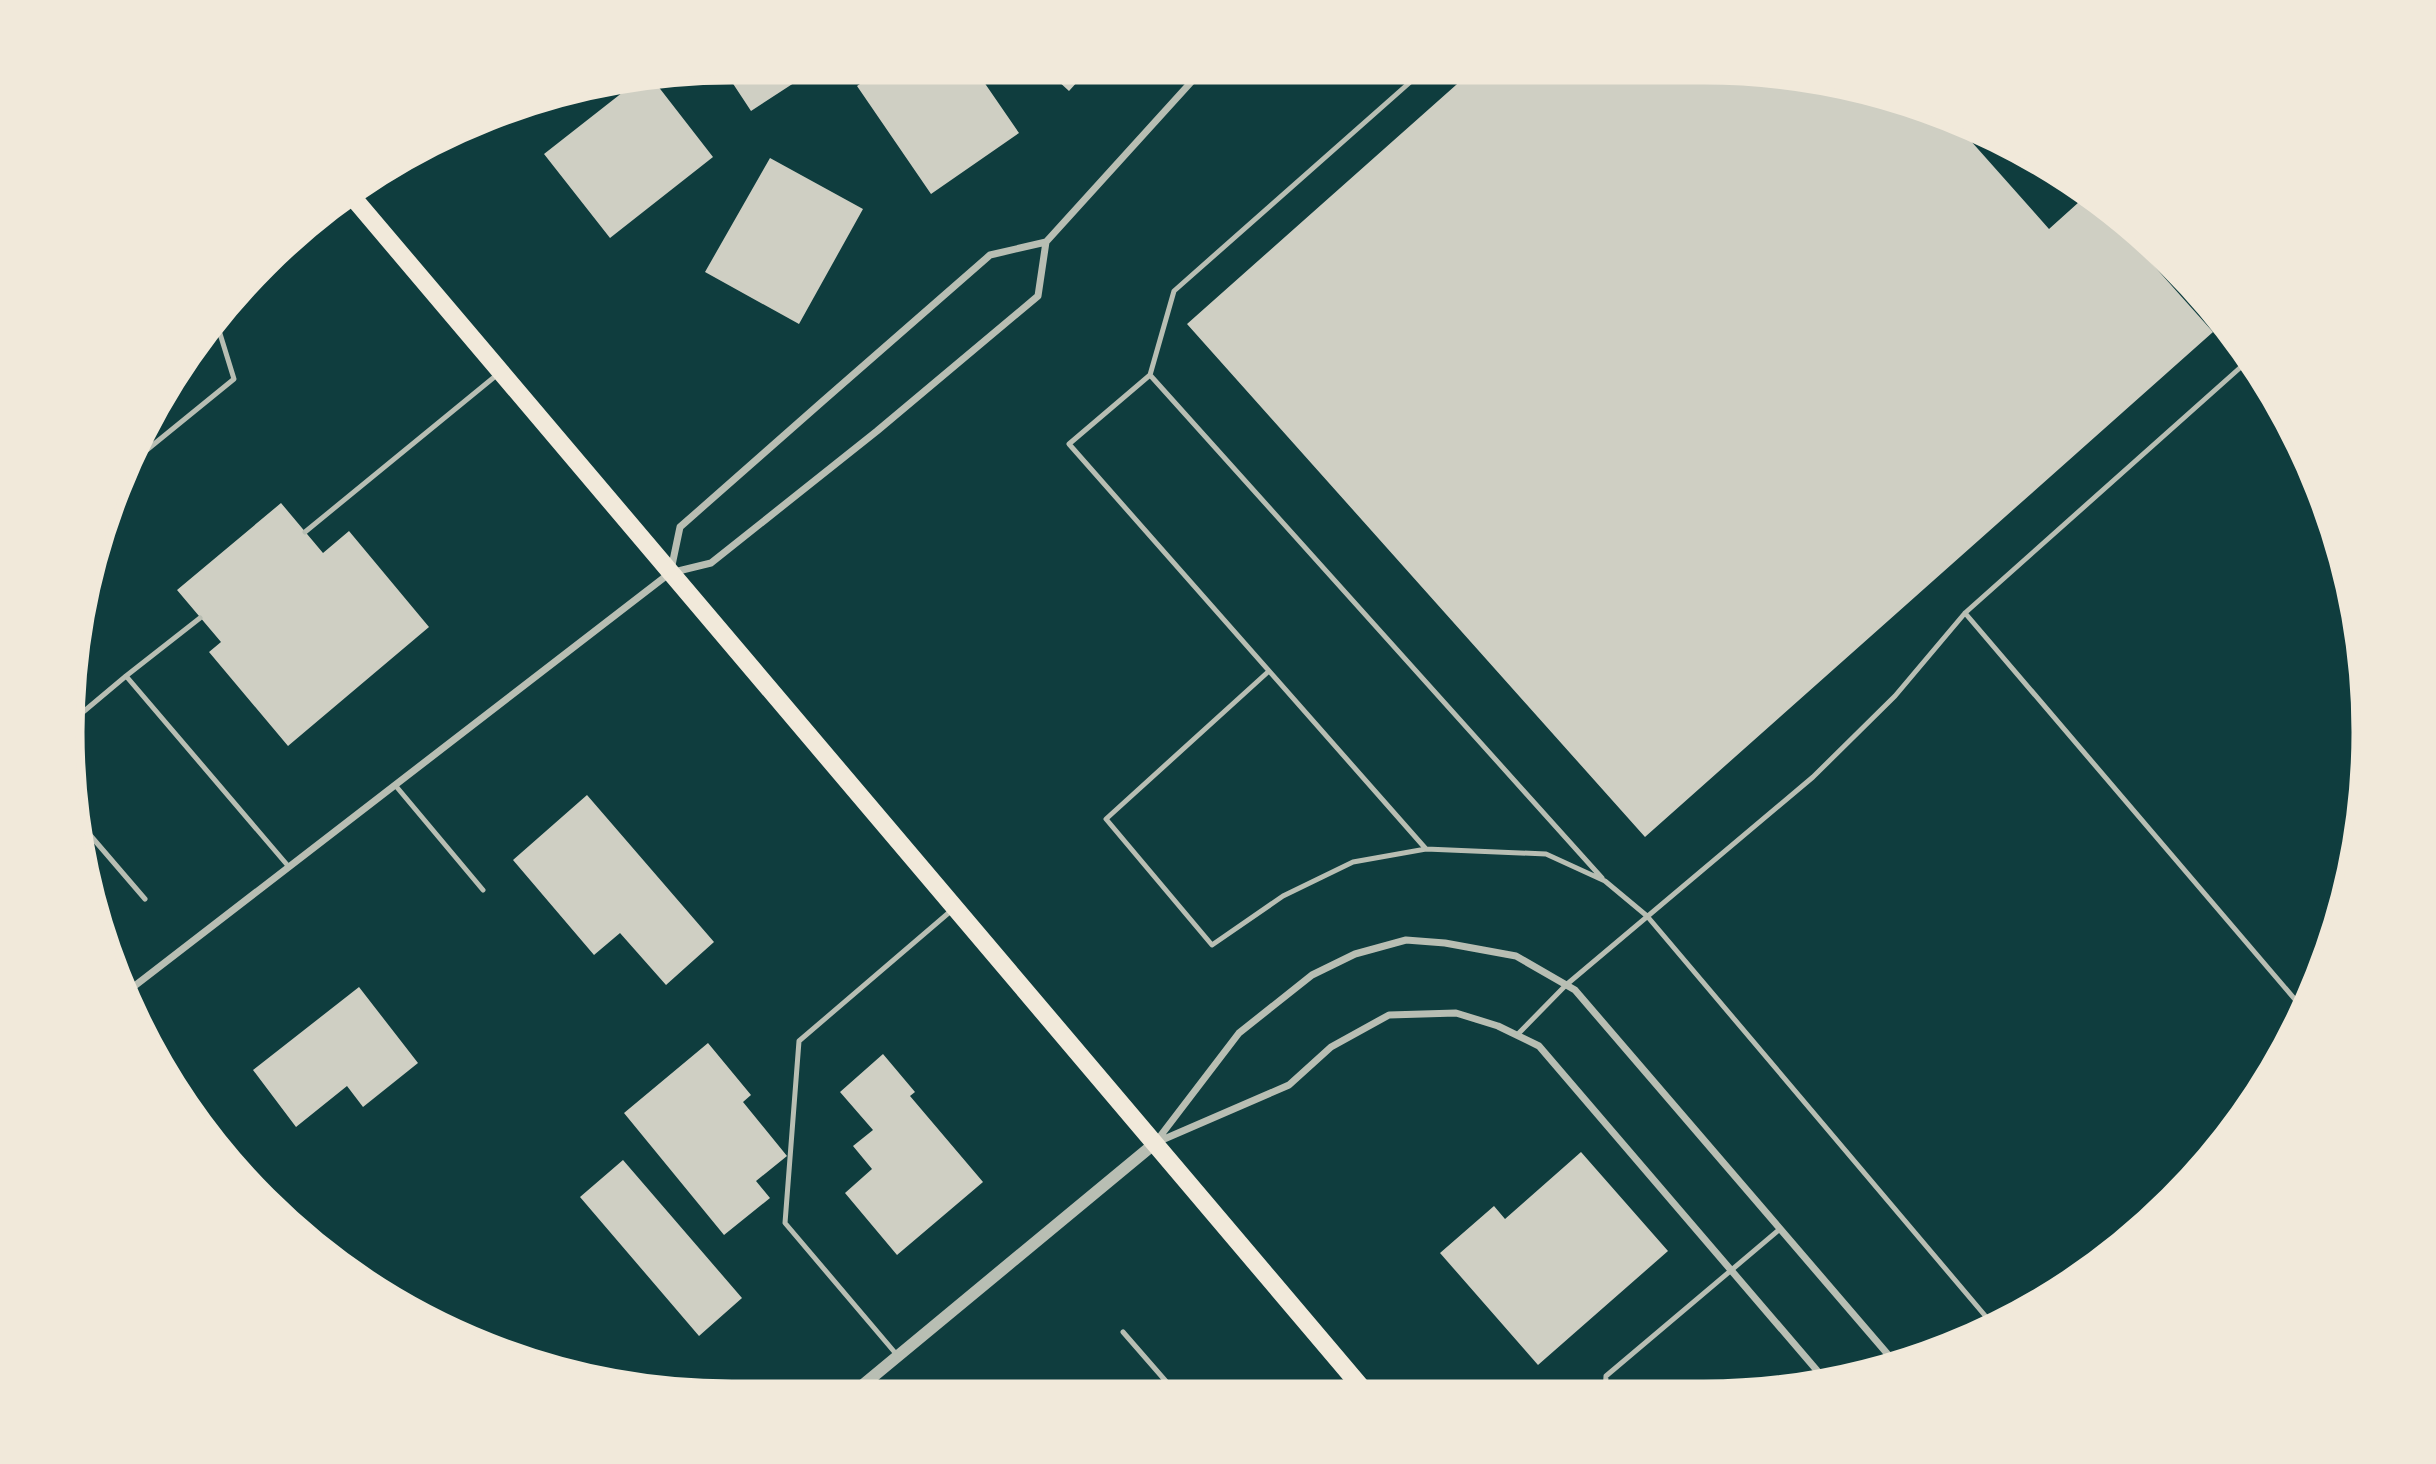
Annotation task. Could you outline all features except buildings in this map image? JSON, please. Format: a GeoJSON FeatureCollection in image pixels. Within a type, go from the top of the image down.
{"type":"FeatureCollection","features":[{"type":"Feature","properties":{"kind":"main road"},"geometry":{"type":"LineString","coordinates":[[355,200],[1358,1384]]}},
{"type":"Feature","properties":{"kind":"street"},"geometry":{"type":"LineString","coordinates":[[133,987],[670,573],[711,563],[877,431],[1038,296],[1046,242],[1193,80]]}},
{"type":"Feature","properties":{"kind":"street"},"geometry":{"type":"LineString","coordinates":[[670,573],[680,527],[823,401],[990,255],[1046,242]]}},
{"type":"Feature","properties":{"kind":"street"},"geometry":{"type":"LineString","coordinates":[[864,1384],[1154,1144],[1239,1032],[1312,975],[1355,954],[1406,940],[1446,943],[1516,956],[1575,990],[1889,1356]]}},
{"type":"Feature","properties":{"kind":"street"},"geometry":{"type":"LineString","coordinates":[[1154,1144],[1289,1085],[1331,1046],[1389,1016],[1456,1013],[1539,1046],[1819,1373]]}},
{"type":"Feature","properties":{"kind":"lane"},"geometry":{"type":"LineString","coordinates":[[1413,80],[1174,291],[1150,375],[1069,444],[1426,849]]}},
{"type":"Feature","properties":{"kind":"lane"},"geometry":{"type":"LineString","coordinates":[[145,451],[234,379],[219,330]]}},
{"type":"Feature","properties":{"kind":"lane"},"geometry":{"type":"LineString","coordinates":[[1517,1035],[1566,985],[1813,777],[1895,696],[1965,613],[2243,366]]}},
{"type":"Feature","properties":{"kind":"lane"},"geometry":{"type":"LineString","coordinates":[[305,532],[500,372]]}},
{"type":"Feature","properties":{"kind":"lane"},"geometry":{"type":"LineString","coordinates":[[1150,375],[1605,881],[1647,916],[1987,1318]]}},
{"type":"Feature","properties":{"kind":"lane"},"geometry":{"type":"LineString","coordinates":[[1965,613],[2297,1001]]}},
{"type":"Feature","properties":{"kind":"lane"},"geometry":{"type":"LineString","coordinates":[[81,714],[200,618]]}},
{"type":"Feature","properties":{"kind":"lane"},"geometry":{"type":"LineString","coordinates":[[1269,671],[1106,819],[1212,945],[1283,896],[1353,862],[1426,849],[1546,854],[1605,881]]}},
{"type":"Feature","properties":{"kind":"lane"},"geometry":{"type":"LineString","coordinates":[[126,676],[289,867]]}},
{"type":"Feature","properties":{"kind":"lane"},"geometry":{"type":"LineString","coordinates":[[395,785],[482,890]]}},
{"type":"Feature","properties":{"kind":"lane"},"geometry":{"type":"LineString","coordinates":[[89,834],[145,900]]}},
{"type":"Feature","properties":{"kind":"lane"},"geometry":{"type":"LineString","coordinates":[[898,1356],[785,1223],[799,1041],[954,907]]}},
{"type":"Feature","properties":{"kind":"lane"},"geometry":{"type":"LineString","coordinates":[[1606,1384],[1606,1376],[1780,1229]]}},
{"type":"Feature","properties":{"kind":"lane"},"geometry":{"type":"LineString","coordinates":[[1123,1332],[1168,1384]]}}]}
